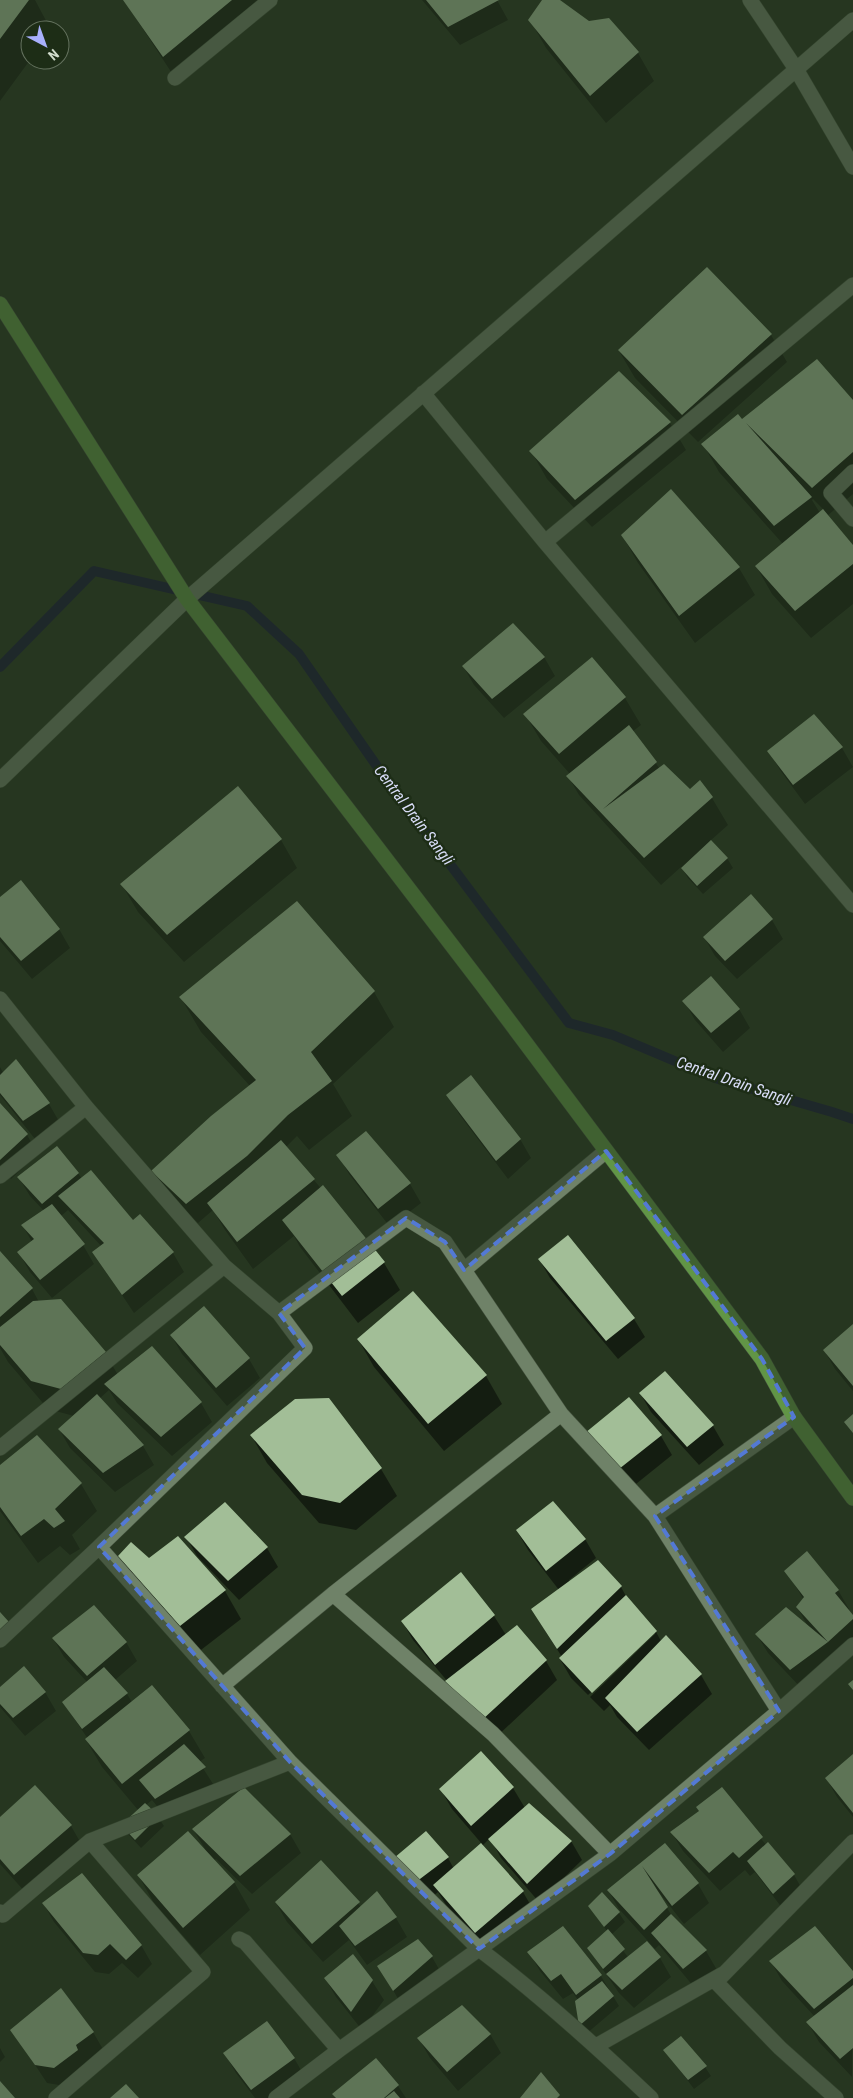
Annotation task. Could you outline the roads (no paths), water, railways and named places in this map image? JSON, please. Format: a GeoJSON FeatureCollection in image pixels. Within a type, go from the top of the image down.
{"type":"FeatureCollection","features":[{"type":"Feature","properties":{"kind":"main road"},"geometry":{"type":"LineString","coordinates":[[0,304],[187,599],[483,986],[762,1359],[794,1417],[853,1498]]}},
{"type":"Feature","properties":{"kind":"street"},"geometry":{"type":"LineString","coordinates":[[175,78],[270,0]]}},
{"type":"Feature","properties":{"kind":"street"},"geometry":{"type":"LineString","coordinates":[[750,0],[796,69],[853,167]]}},
{"type":"Feature","properties":{"kind":"street"},"geometry":{"type":"LineString","coordinates":[[0,780],[187,599],[853,20]]}},
{"type":"Feature","properties":{"kind":"street"},"geometry":{"type":"LineString","coordinates":[[545,542],[853,285]]}},
{"type":"Feature","properties":{"kind":"street"},"geometry":{"type":"LineString","coordinates":[[423,393],[545,542],[853,905]]}},
{"type":"Feature","properties":{"kind":"street"},"geometry":{"type":"LineString","coordinates":[[853,472],[831,493],[853,519]]}},
{"type":"Feature","properties":{"kind":"street"},"geometry":{"type":"LineString","coordinates":[[0,999],[86,1107],[224,1266],[279,1313],[305,1348],[0,1640]]}},
{"type":"Feature","properties":{"kind":"street"},"geometry":{"type":"LineString","coordinates":[[0,1176],[86,1107]]}},
{"type":"Feature","properties":{"kind":"street"},"geometry":{"type":"LineString","coordinates":[[464,1270],[606,1151]]}},
{"type":"Feature","properties":{"kind":"street"},"geometry":{"type":"LineString","coordinates":[[279,1313],[406,1218],[445,1242],[561,1414],[655,1516],[779,1711]]}},
{"type":"Feature","properties":{"kind":"street"},"geometry":{"type":"LineString","coordinates":[[0,1448],[224,1266]]}},
{"type":"Feature","properties":{"kind":"street"},"geometry":{"type":"LineString","coordinates":[[222,1686],[333,1594],[561,1414]]}},
{"type":"Feature","properties":{"kind":"street"},"geometry":{"type":"LineString","coordinates":[[655,1516],[794,1417]]}},
{"type":"Feature","properties":{"kind":"street"},"geometry":{"type":"LineString","coordinates":[[99,1547],[290,1762],[479,1949],[521,1981],[652,2098]]}},
{"type":"Feature","properties":{"kind":"street"},"geometry":{"type":"LineString","coordinates":[[333,1594],[492,1734],[610,1854]]}},
{"type":"Feature","properties":{"kind":"street"},"geometry":{"type":"LineString","coordinates":[[276,2098],[339,2050],[610,1854],[853,1646]]}},
{"type":"Feature","properties":{"kind":"street"},"geometry":{"type":"LineString","coordinates":[[1,1915],[90,1841],[290,1762]]}},
{"type":"Feature","properties":{"kind":"street"},"geometry":{"type":"LineString","coordinates":[[56,2098],[203,1972],[90,1841]]}},
{"type":"Feature","properties":{"kind":"street"},"geometry":{"type":"LineString","coordinates":[[836,2098],[780,2048],[716,1982],[853,1842]]}},
{"type":"Feature","properties":{"kind":"street"},"geometry":{"type":"LineString","coordinates":[[240,1940],[245,1942],[339,2050]]}},
{"type":"Feature","properties":{"kind":"street"},"geometry":{"type":"LineString","coordinates":[[596,2046],[726,1972]]}},
{"type":"Feature","properties":{"kind":"waterway","name":"Central Drain Sangli"},"geometry":{"type":"LineString","coordinates":[[0,667],[94,571],[247,606],[299,654],[381,772],[569,1023],[613,1035],[715,1078],[853,1119]]}}]}
